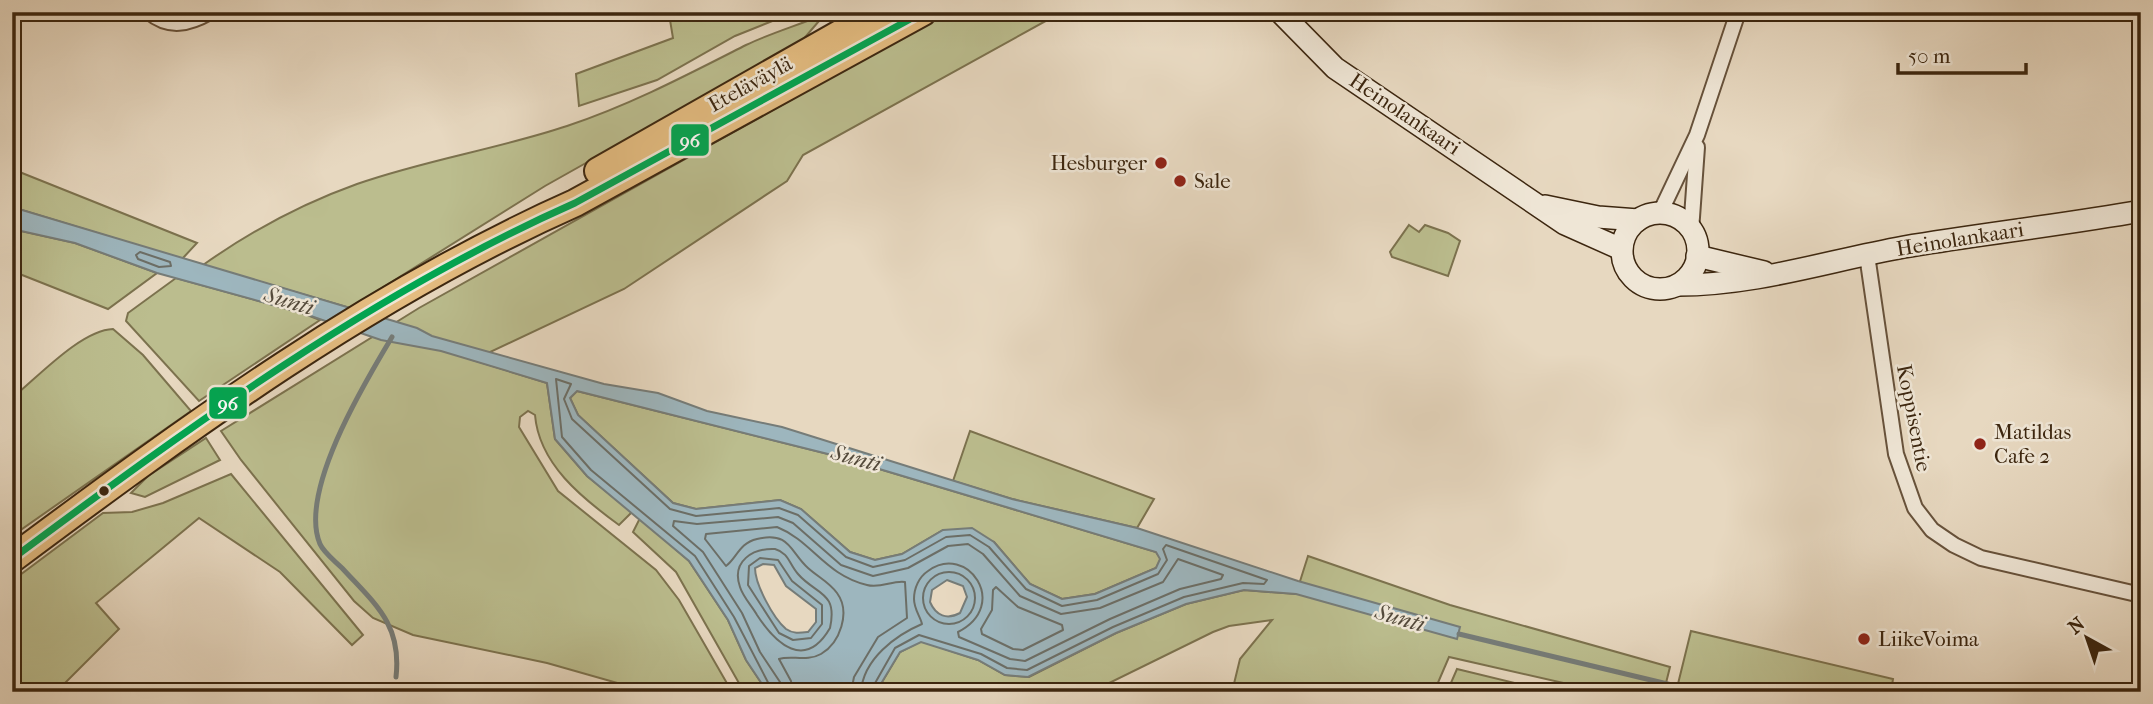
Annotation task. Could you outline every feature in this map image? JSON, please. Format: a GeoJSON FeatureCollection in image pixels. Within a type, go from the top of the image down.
{"type":"FeatureCollection","features":[{"type":"Feature","properties":{"kind":"highway","name":"Eteläväylä"},"geometry":{"type":"LineString","coordinates":[[12,559],[177,437],[320,343],[519,227],[568,190],[626,154],[876,19],[923,12]]}},
{"type":"Feature","properties":{"kind":"street"},"geometry":{"type":"LineString","coordinates":[[149,12],[158,20],[179,24],[211,12]]}},
{"type":"Feature","properties":{"kind":"street","name":"Heinolankaari"},"geometry":{"type":"LineString","coordinates":[[1280,12],[1335,68],[1565,224],[1622,249]]}},
{"type":"Feature","properties":{"kind":"street"},"geometry":{"type":"LineString","coordinates":[[1660,213],[1698,135],[1738,12]]}},
{"type":"Feature","properties":{"kind":"street"},"geometry":{"type":"LineString","coordinates":[[1691,231],[1683,221],[1660,213],[1638,220],[1624,238],[1622,249],[1623,261],[1635,281],[1656,289],[1678,285],[1694,268],[1698,256],[1691,231],[1698,135]]}},
{"type":"Feature","properties":{"kind":"street","name":"Heinolankaari"},"geometry":{"type":"LineString","coordinates":[[1540,205],[1598,217],[1638,220]]}},
{"type":"Feature","properties":{"kind":"street","name":"Heinolankaari"},"geometry":{"type":"LineString","coordinates":[[1678,285],[1722,285],[1867,255],[2141,211]]}},
{"type":"Feature","properties":{"kind":"street","name":"Koppisentie"},"geometry":{"type":"LineString","coordinates":[[1867,255],[1896,454],[1915,508],[1932,530],[1954,545],[1981,558],[2141,595]]}},
{"type":"Feature","properties":{"kind":"street","name":"Heinolankaari"},"geometry":{"type":"LineString","coordinates":[[1698,256],[1727,265],[1780,275]]}},
{"type":"Feature","properties":{"kind":"green space"},"geometry":{"type":"Polygon","coordinates":[[[679,12],[795,12],[735,36],[657,80],[579,106],[576,74],[673,38],[670,20],[679,12]]]}},
{"type":"Feature","properties":{"kind":"green space"},"geometry":{"type":"Polygon","coordinates":[[[948,12],[1062,12],[803,155],[787,181],[624,289],[473,360],[547,383],[555,439],[587,476],[632,512],[619,525],[577,491],[545,449],[538,433],[535,415],[528,411],[520,417],[519,427],[558,491],[656,570],[679,600],[732,692],[649,692],[547,663],[413,635],[373,618],[354,601],[241,460],[221,431],[419,308],[948,12]]]}},
{"type":"Feature","properties":{"kind":"green space"},"geometry":{"type":"Polygon","coordinates":[[[825,14],[801,42],[545,186],[350,308],[203,265],[277,219],[316,200],[409,168],[541,134],[590,118],[658,89],[756,41],[825,14]]]}},
{"type":"Feature","properties":{"kind":"green space"},"geometry":{"type":"Polygon","coordinates":[[[12,169],[197,243],[182,259],[12,207],[12,169]]]}},
{"type":"Feature","properties":{"kind":"green space"},"geometry":{"type":"Polygon","coordinates":[[[1409,225],[1419,232],[1425,225],[1448,233],[1460,241],[1448,276],[1392,257],[1390,252],[1409,225]]]}},
{"type":"Feature","properties":{"kind":"green space"},"geometry":{"type":"Polygon","coordinates":[[[12,229],[75,243],[157,273],[108,309],[12,271],[12,229]]]}},
{"type":"Feature","properties":{"kind":"green space"},"geometry":{"type":"Polygon","coordinates":[[[176,278],[320,320],[199,401],[126,321],[128,313],[176,278]]]}},
{"type":"Feature","properties":{"kind":"green space"},"geometry":{"type":"Polygon","coordinates":[[[113,329],[143,355],[191,411],[12,536],[12,398],[87,337],[113,329]]]}},
{"type":"Feature","properties":{"kind":"green space"},"geometry":{"type":"Polygon","coordinates":[[[577,391],[836,456],[1156,552],[1161,559],[1156,568],[1095,594],[1062,599],[1030,584],[994,542],[943,530],[902,554],[875,560],[850,552],[801,509],[780,500],[696,509],[673,503],[578,415],[570,398],[577,391]]]}},
{"type":"Feature","properties":{"kind":"green space"},"geometry":{"type":"Polygon","coordinates":[[[970,431],[1154,499],[1137,528],[1012,499],[953,481],[970,431]]]}},
{"type":"Feature","properties":{"kind":"green space"},"geometry":{"type":"Polygon","coordinates":[[[206,438],[220,460],[145,497],[131,493],[148,476],[206,438]]]}},
{"type":"Feature","properties":{"kind":"green space"},"geometry":{"type":"Polygon","coordinates":[[[231,474],[363,635],[352,645],[280,572],[199,518],[96,603],[119,629],[56,692],[12,692],[12,581],[103,513],[132,512],[163,503],[231,474]]]}},
{"type":"Feature","properties":{"kind":"green space"},"geometry":{"type":"Polygon","coordinates":[[[640,518],[689,561],[728,620],[746,660],[766,690],[772,692],[744,692],[676,572],[633,532],[640,518]]]}},
{"type":"Feature","properties":{"kind":"green space"},"geometry":{"type":"Polygon","coordinates":[[[1308,556],[1450,605],[1670,667],[1664,691],[1603,692],[1449,657],[1434,692],[1232,692],[1240,659],[1272,620],[1229,626],[1213,632],[1091,692],[876,692],[900,652],[921,641],[978,660],[1005,675],[1029,677],[1116,633],[1186,604],[1244,590],[1296,594],[1308,556]]]}},
{"type":"Feature","properties":{"kind":"green space"},"geometry":{"type":"Polygon","coordinates":[[[1691,631],[1893,679],[1891,692],[1676,692],[1691,631]]]}},
{"type":"Feature","properties":{"kind":"green space"},"geometry":{"type":"Polygon","coordinates":[[[1457,669],[1552,692],[1447,692],[1457,669]]]}},
{"type":"Feature","properties":{"kind":"water"},"geometry":{"type":"Polygon","coordinates":[[[12,207],[417,328],[432,336],[604,384],[658,393],[707,411],[782,427],[1012,499],[1137,528],[1298,581],[1460,627],[1457,639],[1296,594],[1244,590],[1186,604],[1116,633],[1028,677],[1005,675],[978,660],[921,642],[900,652],[876,692],[772,692],[766,690],[746,660],[728,620],[689,561],[587,476],[555,439],[547,383],[441,351],[381,340],[302,313],[157,273],[75,243],[12,229],[12,207]],[[577,391],[570,398],[578,415],[673,503],[696,509],[780,500],[801,509],[850,552],[875,560],[902,554],[943,530],[972,528],[994,542],[1030,584],[1062,599],[1095,594],[1156,568],[1160,559],[1156,552],[836,456],[577,391]],[[763,564],[755,568],[761,591],[781,624],[791,632],[808,632],[816,622],[816,609],[786,586],[774,565],[763,564]],[[947,580],[932,590],[930,602],[939,613],[951,616],[960,613],[967,597],[963,586],[947,580]]]}},
{"type":"Feature","properties":{"kind":"waterway"},"geometry":{"type":"LineString","coordinates":[[392,337],[366,381],[338,438],[318,496],[316,522],[320,544],[327,554],[384,616],[395,643],[396,677]]}},
{"type":"Feature","properties":{"kind":"waterway","name":"Sunti"},"geometry":{"type":"LineString","coordinates":[[1459,634],[1701,692]]}},
{"type":"Feature","properties":{"kind":"transit line","name":"96"},"geometry":{"type":"LineString","coordinates":[[12,559],[214,412],[354,320],[426,278],[575,203],[923,12]]}},
{"type":"Feature","properties":{"kind":"place","name":"Hesburger"},"geometry":{"type":"Point","coordinates":[1161,163]}},
{"type":"Feature","properties":{"kind":"place","name":"Sale"},"geometry":{"type":"Point","coordinates":[1180,181]}},
{"type":"Feature","properties":{"kind":"place","name":"Matildas Cafe 2"},"geometry":{"type":"Point","coordinates":[1980,444]}},
{"type":"Feature","properties":{"kind":"place","name":"LiikeVoima"},"geometry":{"type":"Point","coordinates":[1864,639]}}]}
